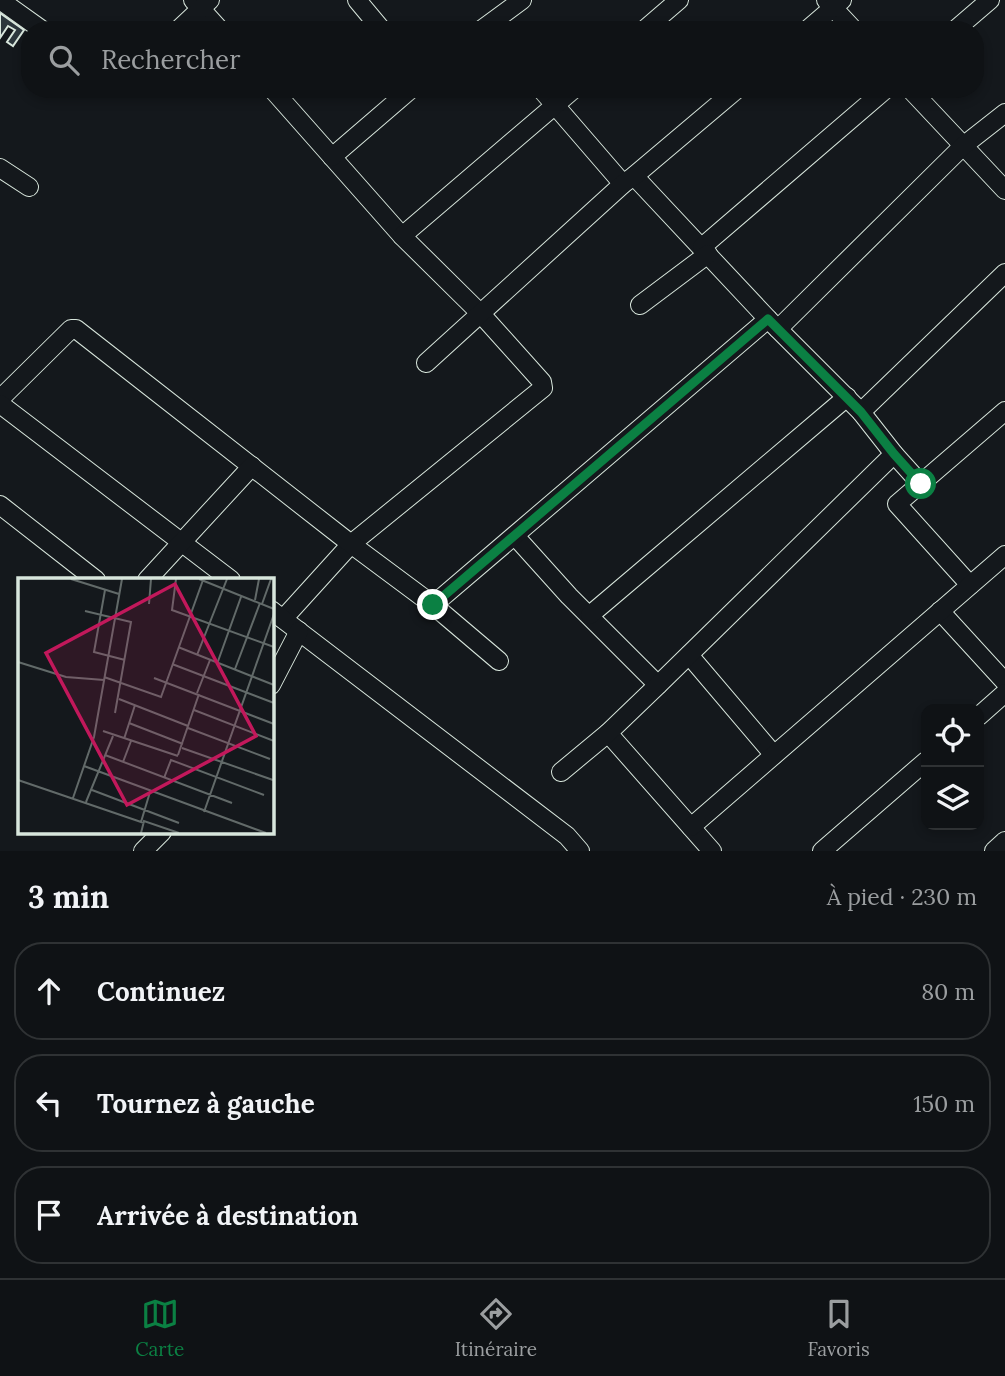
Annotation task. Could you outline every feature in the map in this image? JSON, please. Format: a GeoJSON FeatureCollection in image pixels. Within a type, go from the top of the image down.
{"type":"FeatureCollection","features":[{"type":"Feature","properties":{"kind":"street"},"geometry":{"type":"LineString","coordinates":[[0,0],[29,21]]}},
{"type":"Feature","properties":{"kind":"street"},"geometry":{"type":"LineString","coordinates":[[357,0],[374,21]]}},
{"type":"Feature","properties":{"kind":"street"},"geometry":{"type":"LineString","coordinates":[[494,21],[522,0]]}},
{"type":"Feature","properties":{"kind":"street"},"geometry":{"type":"LineString","coordinates":[[654,21],[679,0]]}},
{"type":"Feature","properties":{"kind":"street"},"geometry":{"type":"LineString","coordinates":[[966,21],[990,0]]}},
{"type":"Feature","properties":{"kind":"street"},"geometry":{"type":"LineString","coordinates":[[186,21],[201,3],[214,21]]}},
{"type":"Feature","properties":{"kind":"street"},"geometry":{"type":"LineString","coordinates":[[816,21],[834,3],[847,21]]}},
{"type":"Feature","properties":{"kind":"street"},"geometry":{"type":"LineString","coordinates":[[280,98],[402,236],[481,314],[542,383],[543,388],[351,544],[277,614],[567,836],[580,851]]}},
{"type":"Feature","properties":{"kind":"street"},"geometry":{"type":"LineString","coordinates":[[332,156],[400,98]]}},
{"type":"Feature","properties":{"kind":"street"},"geometry":{"type":"LineString","coordinates":[[548,98],[629,180],[705,250],[773,324],[847,397],[921,484]]}},
{"type":"Feature","properties":{"kind":"street"},"geometry":{"type":"LineString","coordinates":[[402,236],[564,98]]}},
{"type":"Feature","properties":{"kind":"street"},"geometry":{"type":"LineString","coordinates":[[426,363],[629,180],[726,98]]}},
{"type":"Feature","properties":{"kind":"street"},"geometry":{"type":"LineString","coordinates":[[640,305],[876,98]]}},
{"type":"Feature","properties":{"kind":"street"},"geometry":{"type":"LineString","coordinates":[[918,98],[1005,190]]}},
{"type":"Feature","properties":{"kind":"street"},"geometry":{"type":"LineString","coordinates":[[433,605],[773,324],[963,146],[1005,113]]}},
{"type":"Feature","properties":{"kind":"street"},"geometry":{"type":"LineString","coordinates":[[0,168],[29,187]]}},
{"type":"Feature","properties":{"kind":"street"},"geometry":{"type":"LineString","coordinates":[[861,412],[1005,273]]}},
{"type":"Feature","properties":{"kind":"street"},"geometry":{"type":"LineString","coordinates":[[0,399],[71,329],[76,330],[433,605],[499,661]]}},
{"type":"Feature","properties":{"kind":"street"},"geometry":{"type":"LineString","coordinates":[[590,615],[847,397]]}},
{"type":"Feature","properties":{"kind":"street"},"geometry":{"type":"LineString","coordinates":[[0,404],[228,578]]}},
{"type":"Feature","properties":{"kind":"street"},"geometry":{"type":"LineString","coordinates":[[970,585],[897,503],[1005,411]]}},
{"type":"Feature","properties":{"kind":"street"},"geometry":{"type":"LineString","coordinates":[[561,772],[608,733],[894,454]]}},
{"type":"Feature","properties":{"kind":"street"},"geometry":{"type":"LineString","coordinates":[[149,578],[252,466]]}},
{"type":"Feature","properties":{"kind":"street"},"geometry":{"type":"LineString","coordinates":[[0,505],[93,578]]}},
{"type":"Feature","properties":{"kind":"street"},"geometry":{"type":"LineString","coordinates":[[515,536],[569,596],[658,685]]}},
{"type":"Feature","properties":{"kind":"street"},"geometry":{"type":"LineString","coordinates":[[691,827],[1005,555]]}},
{"type":"Feature","properties":{"kind":"street"},"geometry":{"type":"LineString","coordinates":[[940,611],[1004,693],[984,711]]}},
{"type":"Feature","properties":{"kind":"street"},"geometry":{"type":"LineString","coordinates":[[273,681],[299,631]]}},
{"type":"Feature","properties":{"kind":"street"},"geometry":{"type":"LineString","coordinates":[[689,655],[774,755]]}},
{"type":"Feature","properties":{"kind":"street"},"geometry":{"type":"LineString","coordinates":[[608,733],[712,851]]}},
{"type":"Feature","properties":{"kind":"street"},"geometry":{"type":"LineString","coordinates":[[822,851],[921,765]]}},
{"type":"Feature","properties":{"kind":"street"},"geometry":{"type":"LineString","coordinates":[[143,851],[160,834]]}},
{"type":"Feature","properties":{"kind":"street"},"geometry":{"type":"LineString","coordinates":[[994,851],[1005,841]]}},
{"type":"Feature","properties":{"kind":"building"},"geometry":{"type":"Polygon","coordinates":[[[0,13],[21,28],[21,34],[13,46],[7,42],[15,30],[8,26],[0,38],[0,13]]]}},
{"type":"Feature","properties":{"kind":"route"},"geometry":{"type":"LineString","coordinates":[[433,605],[768,319],[861,412],[921,484]]}}]}
